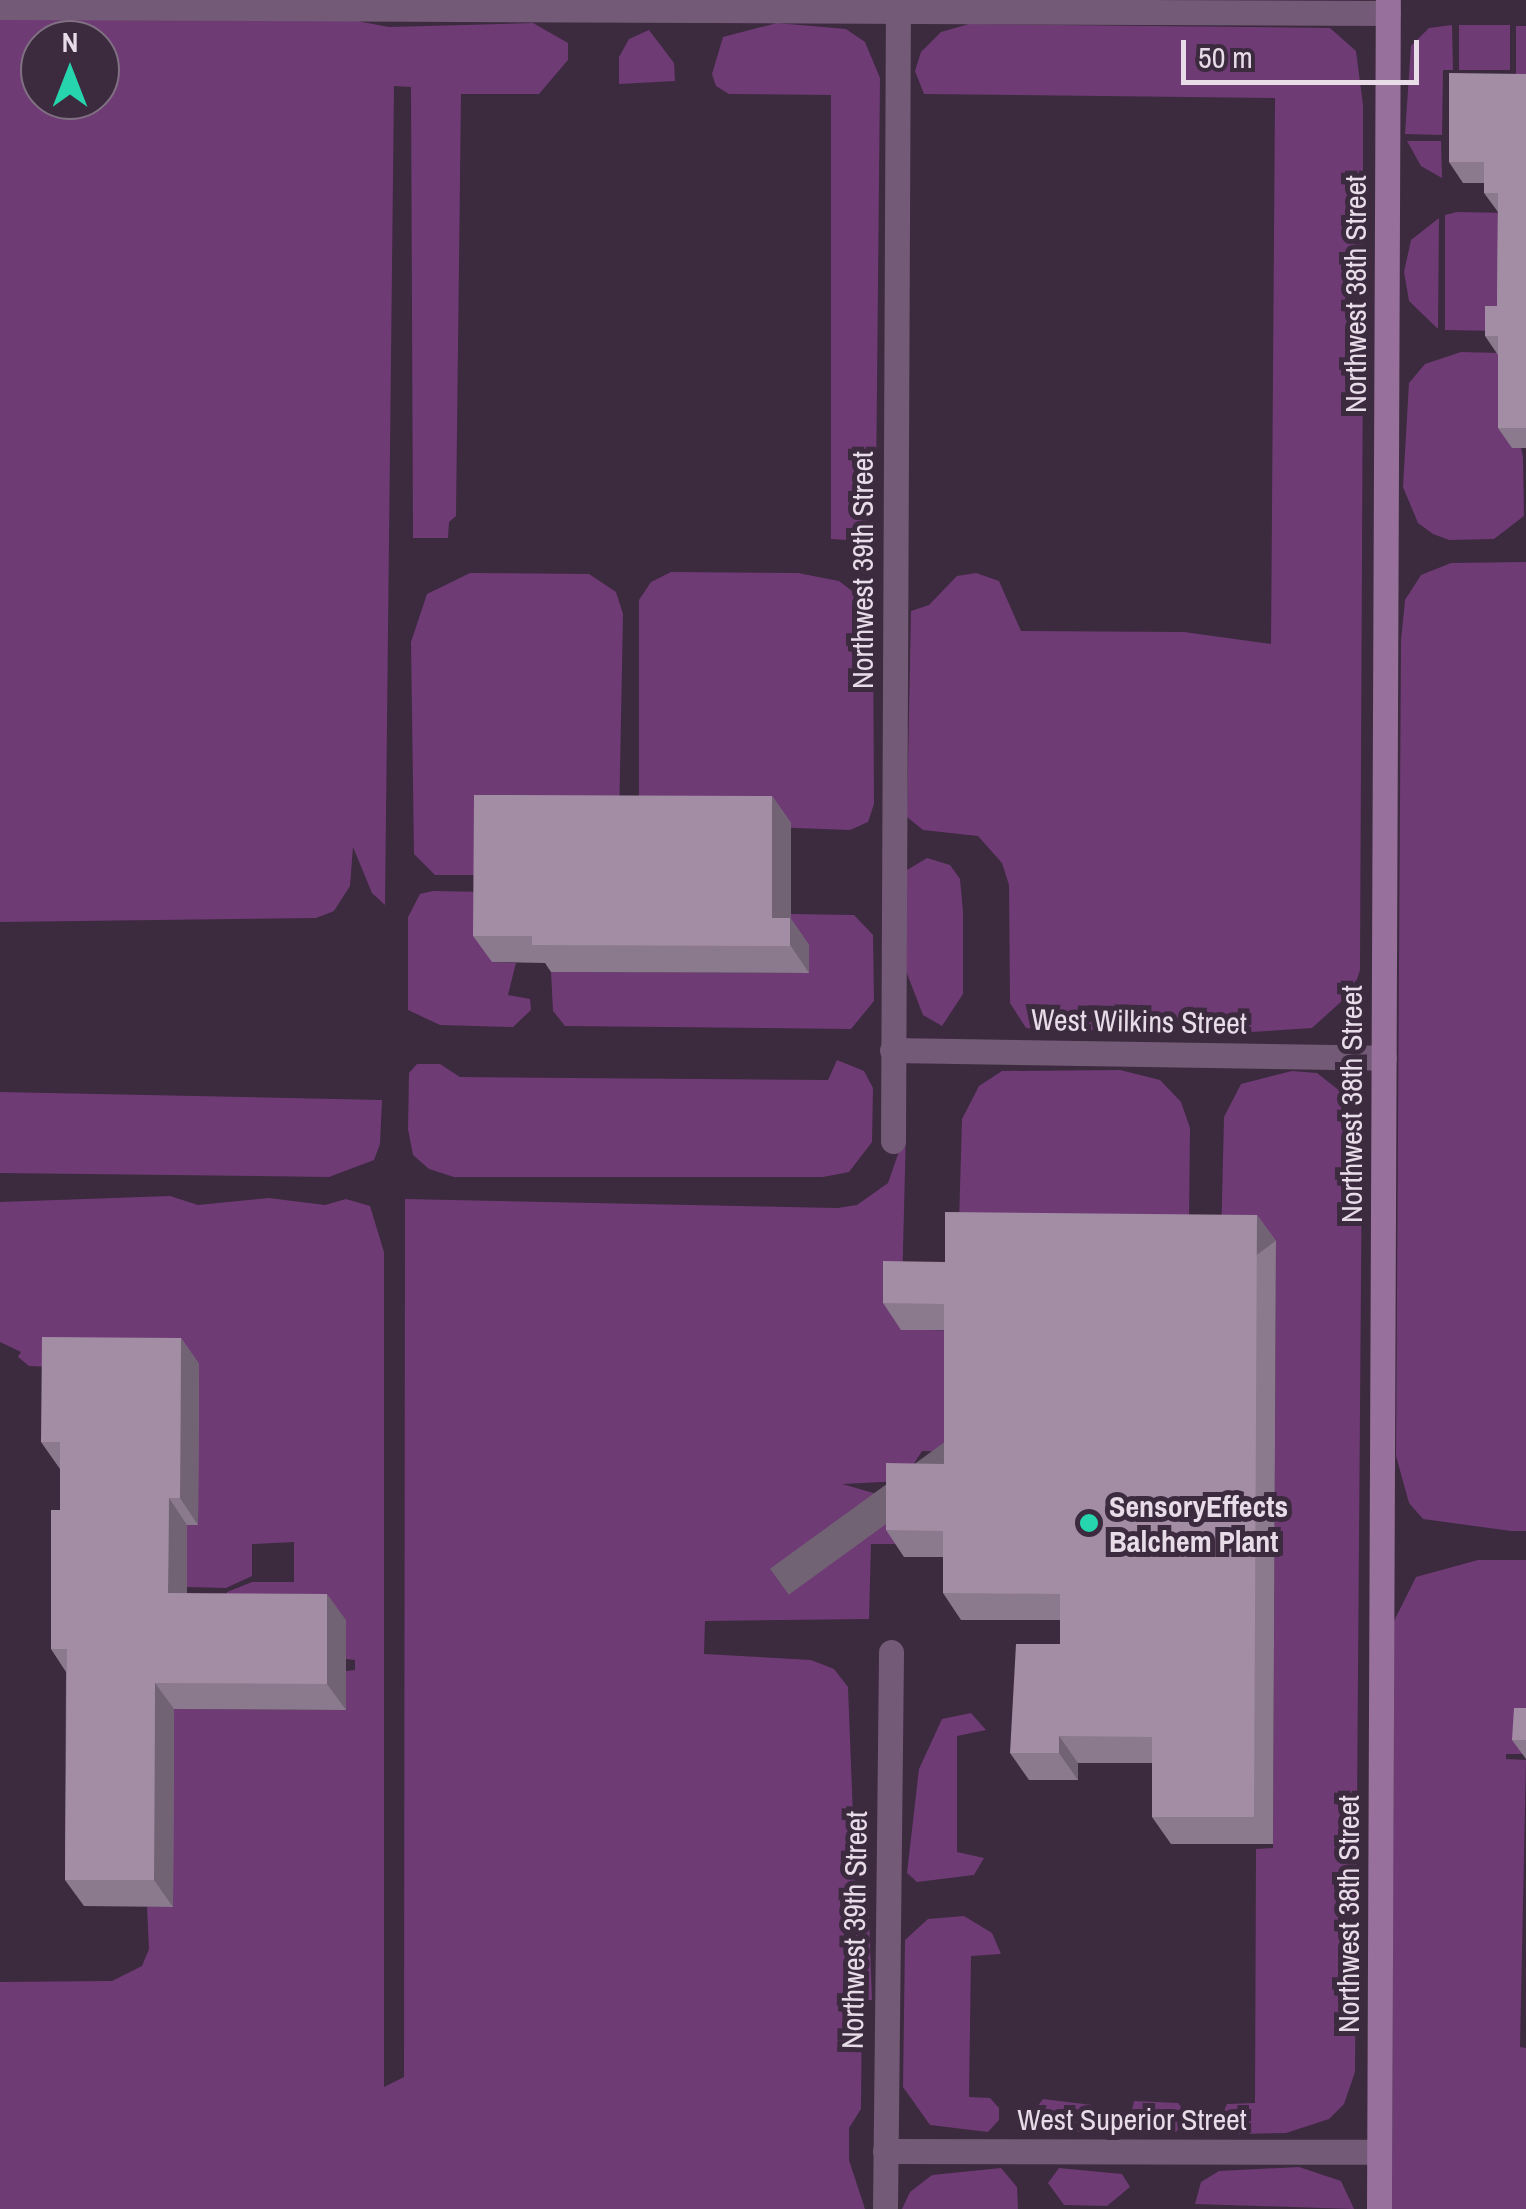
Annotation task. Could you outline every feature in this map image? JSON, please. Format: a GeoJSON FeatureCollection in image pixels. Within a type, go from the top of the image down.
{"type":"FeatureCollection","features":[{"type":"Feature","properties":{"kind":"main road","name":"Northwest 38th Street"},"geometry":{"type":"LineString","coordinates":[[1379,2209],[1388,6]]}},
{"type":"Feature","properties":{"kind":"street","name":"Northwest 39th Street"},"geometry":{"type":"LineString","coordinates":[[894,1141],[898,4]]}},
{"type":"Feature","properties":{"kind":"street"},"geometry":{"type":"LineString","coordinates":[[0,7],[1388,6]]}},
{"type":"Feature","properties":{"kind":"street","name":"West Wilkins Street"},"geometry":{"type":"LineString","coordinates":[[892,1050],[1384,1058]]}},
{"type":"Feature","properties":{"kind":"street","name":"Northwest 39th Street"},"geometry":{"type":"LineString","coordinates":[[885,2209],[890,1652]]}},
{"type":"Feature","properties":{"kind":"street","name":"West Superior Street"},"geometry":{"type":"LineString","coordinates":[[885,2151],[1380,2152]]}},
{"type":"Feature","properties":{"kind":"shaded area"},"geometry":{"type":"Polygon","coordinates":[[[0,19],[357,21],[389,27],[533,23],[568,43],[568,60],[539,94],[461,94],[456,516],[449,522],[448,538],[413,538],[411,87],[394,86],[385,905],[372,893],[353,847],[350,886],[334,911],[316,918],[0,922],[0,19]]]}},
{"type":"Feature","properties":{"kind":"shaded area"},"geometry":{"type":"Polygon","coordinates":[[[777,23],[846,29],[865,42],[880,78],[876,488],[861,541],[831,539],[831,95],[729,94],[716,86],[712,74],[723,37],[777,23]]]}},
{"type":"Feature","properties":{"kind":"shaded area"},"geometry":{"type":"Polygon","coordinates":[[[969,24],[1330,28],[1356,51],[1363,105],[1363,336],[1344,335],[1363,340],[1360,970],[1353,991],[1312,1028],[1252,1032],[1241,1017],[1102,1020],[1090,1032],[1026,1028],[1010,1003],[1009,885],[1002,863],[978,836],[923,830],[907,817],[911,611],[929,605],[957,576],[976,573],[999,581],[1021,631],[1184,632],[1271,644],[1275,98],[924,94],[915,71],[921,52],[941,32],[969,24]]]}},
{"type":"Feature","properties":{"kind":"shaded area"},"geometry":{"type":"Polygon","coordinates":[[[1452,25],[1453,70],[1443,70],[1442,135],[1405,134],[1411,46],[1429,28],[1452,25]]]}},
{"type":"Feature","properties":{"kind":"shaded area"},"geometry":{"type":"Polygon","coordinates":[[[1459,25],[1510,25],[1510,70],[1459,70],[1459,25]]]}},
{"type":"Feature","properties":{"kind":"shaded area"},"geometry":{"type":"Polygon","coordinates":[[[1516,26],[1526,26],[1526,94],[1516,94],[1516,26]]]}},
{"type":"Feature","properties":{"kind":"shaded area"},"geometry":{"type":"Polygon","coordinates":[[[649,30],[674,63],[675,81],[619,84],[619,57],[629,39],[649,30]]]}},
{"type":"Feature","properties":{"kind":"shaded area"},"geometry":{"type":"Polygon","coordinates":[[[1407,141],[1441,141],[1442,178],[1421,166],[1407,141]]]}},
{"type":"Feature","properties":{"kind":"shaded area"},"geometry":{"type":"Polygon","coordinates":[[[1512,213],[1500,331],[1445,330],[1445,215],[1512,213]]]}},
{"type":"Feature","properties":{"kind":"shaded area"},"geometry":{"type":"Polygon","coordinates":[[[1439,218],[1437,328],[1409,301],[1404,272],[1411,240],[1439,218]]]}},
{"type":"Feature","properties":{"kind":"shaded area"},"geometry":{"type":"Polygon","coordinates":[[[1461,352],[1500,353],[1523,457],[1524,516],[1494,539],[1449,540],[1433,534],[1418,523],[1403,487],[1409,383],[1425,364],[1461,352]]]}},
{"type":"Feature","properties":{"kind":"shaded area"},"geometry":{"type":"Polygon","coordinates":[[[1526,562],[1526,1531],[1511,1531],[1423,1519],[1409,1503],[1396,1456],[1401,641],[1405,600],[1421,575],[1451,563],[1526,562]]]}},
{"type":"Feature","properties":{"kind":"shaded area"},"geometry":{"type":"Polygon","coordinates":[[[671,572],[798,573],[839,581],[865,601],[873,627],[874,804],[868,822],[850,830],[639,822],[639,600],[651,582],[671,572]]]}},
{"type":"Feature","properties":{"kind":"shaded area"},"geometry":{"type":"Polygon","coordinates":[[[470,573],[589,574],[616,592],[623,614],[619,822],[492,875],[435,875],[414,854],[411,642],[427,594],[470,573]]]}},
{"type":"Feature","properties":{"kind":"shaded area"},"geometry":{"type":"Polygon","coordinates":[[[927,858],[950,865],[960,879],[963,912],[963,994],[942,1026],[923,1015],[906,971],[907,870],[927,858]]]}},
{"type":"Feature","properties":{"kind":"shaded area"},"geometry":{"type":"Polygon","coordinates":[[[492,892],[492,962],[516,963],[508,995],[530,999],[531,1010],[513,1027],[440,1025],[408,1010],[408,917],[420,894],[492,892]]]}},
{"type":"Feature","properties":{"kind":"shaded area"},"geometry":{"type":"Polygon","coordinates":[[[791,914],[854,915],[873,935],[874,1001],[851,1029],[565,1026],[553,1011],[551,972],[808,973],[791,945],[791,914]]]}},
{"type":"Feature","properties":{"kind":"shaded area"},"geometry":{"type":"Polygon","coordinates":[[[837,1060],[864,1071],[873,1088],[872,1142],[849,1172],[823,1177],[454,1177],[429,1169],[413,1155],[408,1129],[409,1073],[417,1064],[440,1064],[460,1077],[828,1080],[837,1060]]]}},
{"type":"Feature","properties":{"kind":"shaded area"},"geometry":{"type":"Polygon","coordinates":[[[1120,1070],[1160,1080],[1181,1102],[1190,1128],[1189,1221],[959,1223],[962,1119],[979,1086],[1002,1071],[1120,1070]]]}},
{"type":"Feature","properties":{"kind":"shaded area"},"geometry":{"type":"Polygon","coordinates":[[[1292,1071],[1317,1073],[1350,1099],[1362,1146],[1355,2072],[1344,2104],[1329,2119],[1286,2133],[1239,2134],[1223,2113],[1227,2104],[1255,2103],[1256,1849],[1273,1848],[1276,1242],[1221,1241],[1224,1117],[1241,1084],[1292,1071]]]}},
{"type":"Feature","properties":{"kind":"shaded area"},"geometry":{"type":"Polygon","coordinates":[[[0,1092],[382,1100],[380,1144],[374,1160],[329,1177],[0,1173],[0,1092]]]}},
{"type":"Feature","properties":{"kind":"shaded area"},"geometry":{"type":"Polygon","coordinates":[[[906,1131],[901,1329],[963,1331],[963,1452],[922,1451],[903,1481],[842,1484],[905,1502],[904,1544],[871,1544],[869,1619],[705,1621],[704,1654],[811,1660],[834,1669],[848,1687],[856,1895],[868,1892],[872,2000],[862,2000],[861,2109],[849,2128],[849,2160],[865,2209],[0,2209],[0,1982],[112,1981],[142,1966],[149,1949],[147,1907],[172,1907],[174,1709],[345,1710],[346,1671],[355,1670],[355,1660],[346,1659],[346,1620],[227,1620],[227,1592],[252,1582],[294,1582],[294,1542],[252,1544],[252,1576],[226,1588],[187,1587],[187,1525],[198,1525],[53,1367],[29,1366],[18,1357],[21,1352],[0,1342],[0,1202],[170,1196],[198,1205],[269,1198],[325,1205],[346,1199],[370,1206],[384,1252],[384,2087],[404,2077],[405,1199],[838,1208],[857,1205],[888,1183],[906,1131]]]}},
{"type":"Feature","properties":{"kind":"shaded area"},"geometry":{"type":"Polygon","coordinates":[[[1478,1560],[1526,1560],[1526,1754],[1506,1754],[1506,1759],[1526,1760],[1520,2047],[1526,2048],[1526,2209],[1392,2209],[1394,1621],[1416,1577],[1478,1560]]]}},
{"type":"Feature","properties":{"kind":"shaded area"},"geometry":{"type":"Polygon","coordinates":[[[971,1713],[986,1730],[957,1736],[957,1852],[984,1858],[974,1875],[917,1882],[907,1873],[919,1769],[942,1719],[971,1713]]]}},
{"type":"Feature","properties":{"kind":"shaded area"},"geometry":{"type":"Polygon","coordinates":[[[964,1916],[992,1933],[1001,1954],[971,1956],[969,2097],[990,2098],[999,2108],[999,2120],[988,2132],[930,2125],[903,2087],[905,1940],[928,1919],[964,1916]]]}},
{"type":"Feature","properties":{"kind":"shaded area"},"geometry":{"type":"Polygon","coordinates":[[[1043,2099],[1092,2105],[1091,2126],[1086,2132],[1042,2132],[1031,2115],[1043,2099]]]}},
{"type":"Feature","properties":{"kind":"shaded area"},"geometry":{"type":"Polygon","coordinates":[[[1134,2101],[1178,2103],[1188,2116],[1176,2132],[1147,2132],[1129,2123],[1134,2101]]]}},
{"type":"Feature","properties":{"kind":"shaded area"},"geometry":{"type":"Polygon","coordinates":[[[1299,2167],[1341,2181],[1354,2209],[1195,2204],[1201,2182],[1219,2171],[1299,2167]]]}},
{"type":"Feature","properties":{"kind":"shaded area"},"geometry":{"type":"Polygon","coordinates":[[[1001,2168],[1017,2187],[1018,2209],[902,2209],[910,2192],[932,2175],[1001,2168]]]}},
{"type":"Feature","properties":{"kind":"shaded area"},"geometry":{"type":"Polygon","coordinates":[[[1059,2168],[1122,2174],[1130,2187],[1107,2206],[1064,2205],[1048,2183],[1059,2168]]]}},
{"type":"Feature","properties":{"kind":"building"},"geometry":{"type":"Polygon","coordinates":[[[1449,73],[1526,74],[1526,428],[1498,428],[1498,336],[1485,336],[1485,306],[1497,306],[1498,193],[1484,193],[1484,162],[1449,162],[1449,73]]]}},
{"type":"Feature","properties":{"kind":"building"},"geometry":{"type":"Polygon","coordinates":[[[474,795],[772,796],[772,918],[790,918],[790,946],[532,945],[532,936],[473,936],[474,795]]]}},
{"type":"Feature","properties":{"kind":"building","name":"SensoryEffects Balchem Plant"},"geometry":{"type":"Polygon","coordinates":[[[945,1212],[1257,1215],[1254,1817],[1152,1817],[1152,1737],[1059,1736],[1059,1753],[1010,1753],[1016,1644],[1060,1644],[1060,1594],[943,1593],[943,1531],[886,1530],[886,1463],[944,1464],[944,1304],[883,1303],[883,1261],[945,1262],[945,1212]]]}},
{"type":"Feature","properties":{"kind":"building"},"geometry":{"type":"Polygon","coordinates":[[[42,1337],[181,1338],[180,1498],[169,1498],[168,1593],[327,1594],[327,1684],[155,1683],[154,1880],[65,1880],[67,1649],[51,1649],[51,1510],[60,1510],[60,1442],[41,1442],[42,1337]]]}},
{"type":"Feature","properties":{"kind":"building"},"geometry":{"type":"Polygon","coordinates":[[[1514,1708],[1526,1708],[1526,1740],[1512,1740],[1514,1708]]]}},
{"type":"Feature","properties":{"kind":"place","name":"SensoryEffects Balchem Plant"},"geometry":{"type":"Point","coordinates":[1089,1523]}}]}
